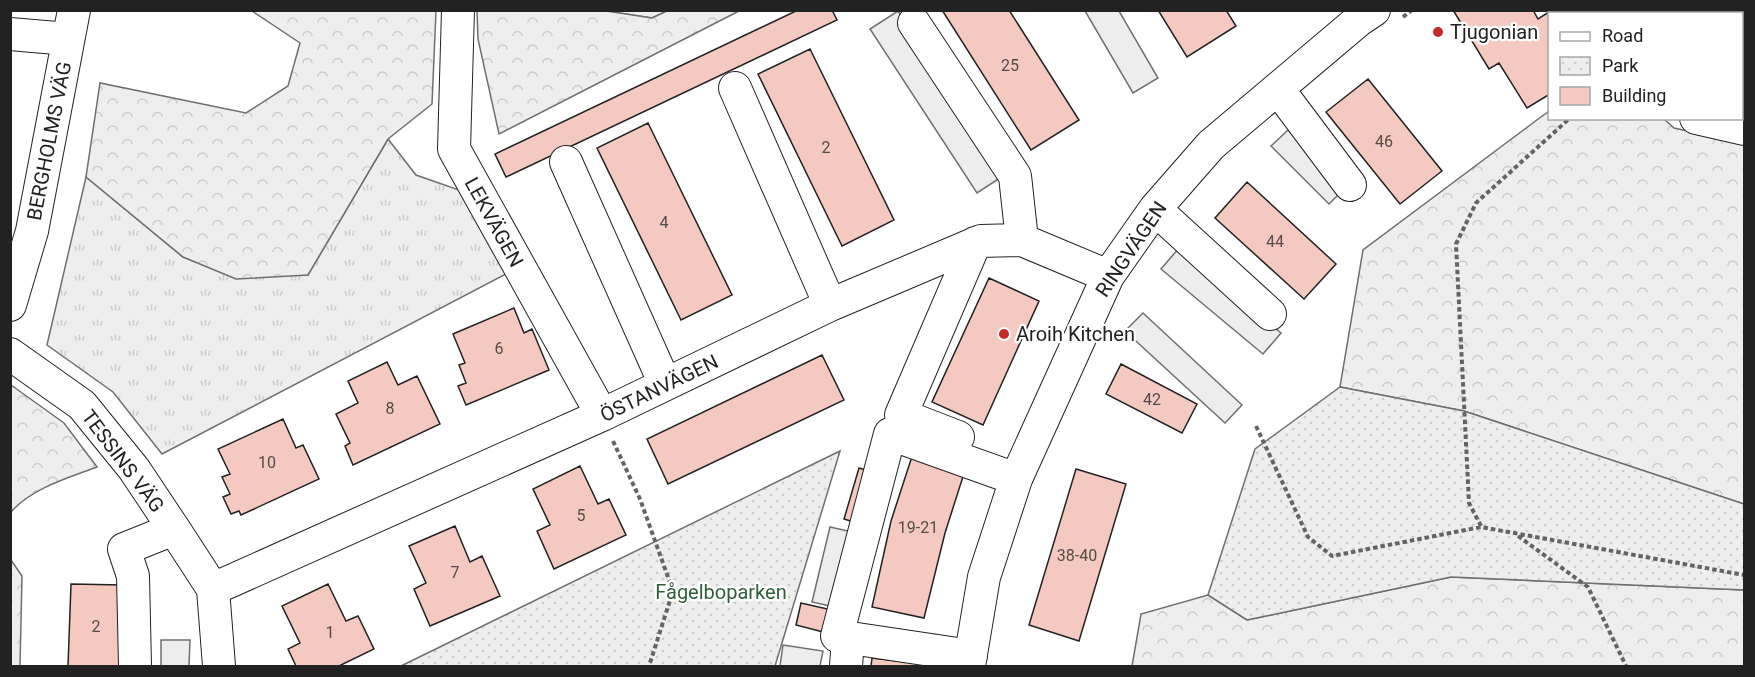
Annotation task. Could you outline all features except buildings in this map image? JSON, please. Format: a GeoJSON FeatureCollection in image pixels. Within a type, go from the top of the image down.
{"type":"FeatureCollection","features":[{"type":"Feature","properties":{"kind":"street","name":"LEKVÄGEN"},"geometry":{"type":"LineString","coordinates":[[458,10],[454,149],[602,416]]}},
{"type":"Feature","properties":{"kind":"street","name":"RINGVÄGEN"},"geometry":{"type":"LineString","coordinates":[[970,661],[984,577],[1019,470],[1108,276],[1155,210],[1211,145],[1278,89],[1340,21],[1384,17]]}},
{"type":"Feature","properties":{"kind":"street"},"geometry":{"type":"LineString","coordinates":[[914,23],[1015,176],[1022,240]]}},
{"type":"Feature","properties":{"kind":"street"},"geometry":{"type":"LineString","coordinates":[[10,34],[71,25]]}},
{"type":"Feature","properties":{"kind":"street","name":"BERGHOLMS VÄG"},"geometry":{"type":"LineString","coordinates":[[10,305],[32,231],[71,25]]}},
{"type":"Feature","properties":{"kind":"street"},"geometry":{"type":"LineString","coordinates":[[735,88],[830,305]]}},
{"type":"Feature","properties":{"kind":"street"},"geometry":{"type":"LineString","coordinates":[[1278,89],[1350,185]]}},
{"type":"Feature","properties":{"kind":"street"},"geometry":{"type":"LineString","coordinates":[[1705,120],[1744,129]]}},
{"type":"Feature","properties":{"kind":"street"},"geometry":{"type":"LineString","coordinates":[[566,162],[665,384]]}},
{"type":"Feature","properties":{"kind":"street"},"geometry":{"type":"LineString","coordinates":[[1155,210],[1270,314]]}},
{"type":"Feature","properties":{"kind":"street","name":"ÖSTANVÄGEN"},"geometry":{"type":"LineString","coordinates":[[213,589],[602,416],[830,305],[975,243],[1022,240],[1108,276]]}},
{"type":"Feature","properties":{"kind":"street"},"geometry":{"type":"LineString","coordinates":[[975,243],[901,415],[1019,470]]}},
{"type":"Feature","properties":{"kind":"street","name":"TESSINS VÄG"},"geometry":{"type":"LineString","coordinates":[[10,354],[81,405],[134,470],[213,589]]}},
{"type":"Feature","properties":{"kind":"street"},"geometry":{"type":"LineString","coordinates":[[970,661],[847,652],[837,636],[890,434],[1019,470]]}},
{"type":"Feature","properties":{"kind":"street"},"geometry":{"type":"LineString","coordinates":[[135,666],[133,576],[124,549],[174,529]]}},
{"type":"Feature","properties":{"kind":"street"},"geometry":{"type":"LineString","coordinates":[[213,589],[219,666]]}},
{"type":"Feature","properties":{"kind":"path"},"geometry":{"type":"LineString","coordinates":[[1384,17],[1412,10]]}},
{"type":"Feature","properties":{"kind":"path"},"geometry":{"type":"LineString","coordinates":[[1481,527],[1469,503],[1456,243],[1476,203],[1568,120]]}},
{"type":"Feature","properties":{"kind":"path"},"geometry":{"type":"LineString","coordinates":[[602,416],[640,499],[673,591],[649,666]]}},
{"type":"Feature","properties":{"kind":"path"},"geometry":{"type":"LineString","coordinates":[[1256,426],[1308,537],[1332,556],[1481,527],[1744,575]]}},
{"type":"Feature","properties":{"kind":"path"},"geometry":{"type":"LineString","coordinates":[[1515,534],[1588,586],[1626,666]]}},
{"type":"Feature","properties":{"kind":"green space"},"geometry":{"type":"Polygon","coordinates":[[[252,11],[436,11],[432,104],[388,139],[308,275],[236,279],[183,257],[86,177],[100,83],[246,113],[288,86],[300,43],[252,11]]]}},
{"type":"Feature","properties":{"kind":"green space"},"geometry":{"type":"Polygon","coordinates":[[[477,11],[606,11],[652,18],[667,11],[739,11],[499,134],[478,39],[477,11]]]}},
{"type":"Feature","properties":{"kind":"green space"},"geometry":{"type":"Polygon","coordinates":[[[606,11],[667,11],[652,18],[606,11]]]}},
{"type":"Feature","properties":{"kind":"green space"},"geometry":{"type":"Polygon","coordinates":[[[1548,112],[1548,120],[1665,120],[1674,128],[1744,143],[1744,504],[1464,411],[1340,387],[1363,250],[1548,112]]]}},
{"type":"Feature","properties":{"kind":"green space"},"geometry":{"type":"Polygon","coordinates":[[[388,139],[416,175],[462,191],[506,274],[162,454],[113,392],[47,345],[86,177],[183,257],[308,275],[388,139]]]}},
{"type":"Feature","properties":{"kind":"green space"},"geometry":{"type":"Polygon","coordinates":[[[11,385],[64,423],[97,467],[40,490],[29,496],[11,512],[11,385]]]}},
{"type":"Feature","properties":{"kind":"green space"},"geometry":{"type":"Polygon","coordinates":[[[1340,387],[1464,411],[1744,504],[1744,590],[1451,577],[1247,620],[1208,595],[1255,449],[1340,387]]]}},
{"type":"Feature","properties":{"kind":"green space","name":"Fågelboparken"},"geometry":{"type":"Polygon","coordinates":[[[840,451],[775,666],[401,666],[840,451]]]}},
{"type":"Feature","properties":{"kind":"green space"},"geometry":{"type":"Polygon","coordinates":[[[11,560],[22,576],[20,666],[11,666],[11,560]]]}},
{"type":"Feature","properties":{"kind":"green space"},"geometry":{"type":"Polygon","coordinates":[[[1451,577],[1744,590],[1744,666],[1132,666],[1141,614],[1208,595],[1247,620],[1451,577]]]}},
{"type":"Feature","properties":{"kind":"shaded area"},"geometry":{"type":"Polygon","coordinates":[[[898,11],[1006,174],[977,193],[870,29],[898,11]]]}},
{"type":"Feature","properties":{"kind":"shaded area"},"geometry":{"type":"Polygon","coordinates":[[[1085,11],[1119,11],[1158,78],[1133,93],[1085,11]]]}},
{"type":"Feature","properties":{"kind":"shaded area"},"geometry":{"type":"Polygon","coordinates":[[[1288,130],[1346,187],[1329,204],[1271,146],[1288,130]]]}},
{"type":"Feature","properties":{"kind":"shaded area"},"geometry":{"type":"Polygon","coordinates":[[[1179,248],[1281,333],[1263,354],[1161,269],[1179,248]]]}},
{"type":"Feature","properties":{"kind":"shaded area"},"geometry":{"type":"Polygon","coordinates":[[[1143,313],[1242,405],[1225,423],[1125,331],[1143,313]]]}},
{"type":"Feature","properties":{"kind":"shaded area"},"geometry":{"type":"Polygon","coordinates":[[[830,527],[857,533],[839,608],[812,602],[830,527]]]}},
{"type":"Feature","properties":{"kind":"shaded area"},"geometry":{"type":"Polygon","coordinates":[[[161,640],[190,640],[189,666],[161,666],[161,640]]]}},
{"type":"Feature","properties":{"kind":"shaded area"},"geometry":{"type":"Polygon","coordinates":[[[783,645],[823,651],[820,666],[780,666],[783,645]]]}},
{"type":"Feature","properties":{"kind":"place","name":"Tjugonian"},"geometry":{"type":"Point","coordinates":[1438,32]}},
{"type":"Feature","properties":{"kind":"place","name":"Aroih Kitchen"},"geometry":{"type":"Point","coordinates":[1004,334]}}]}
